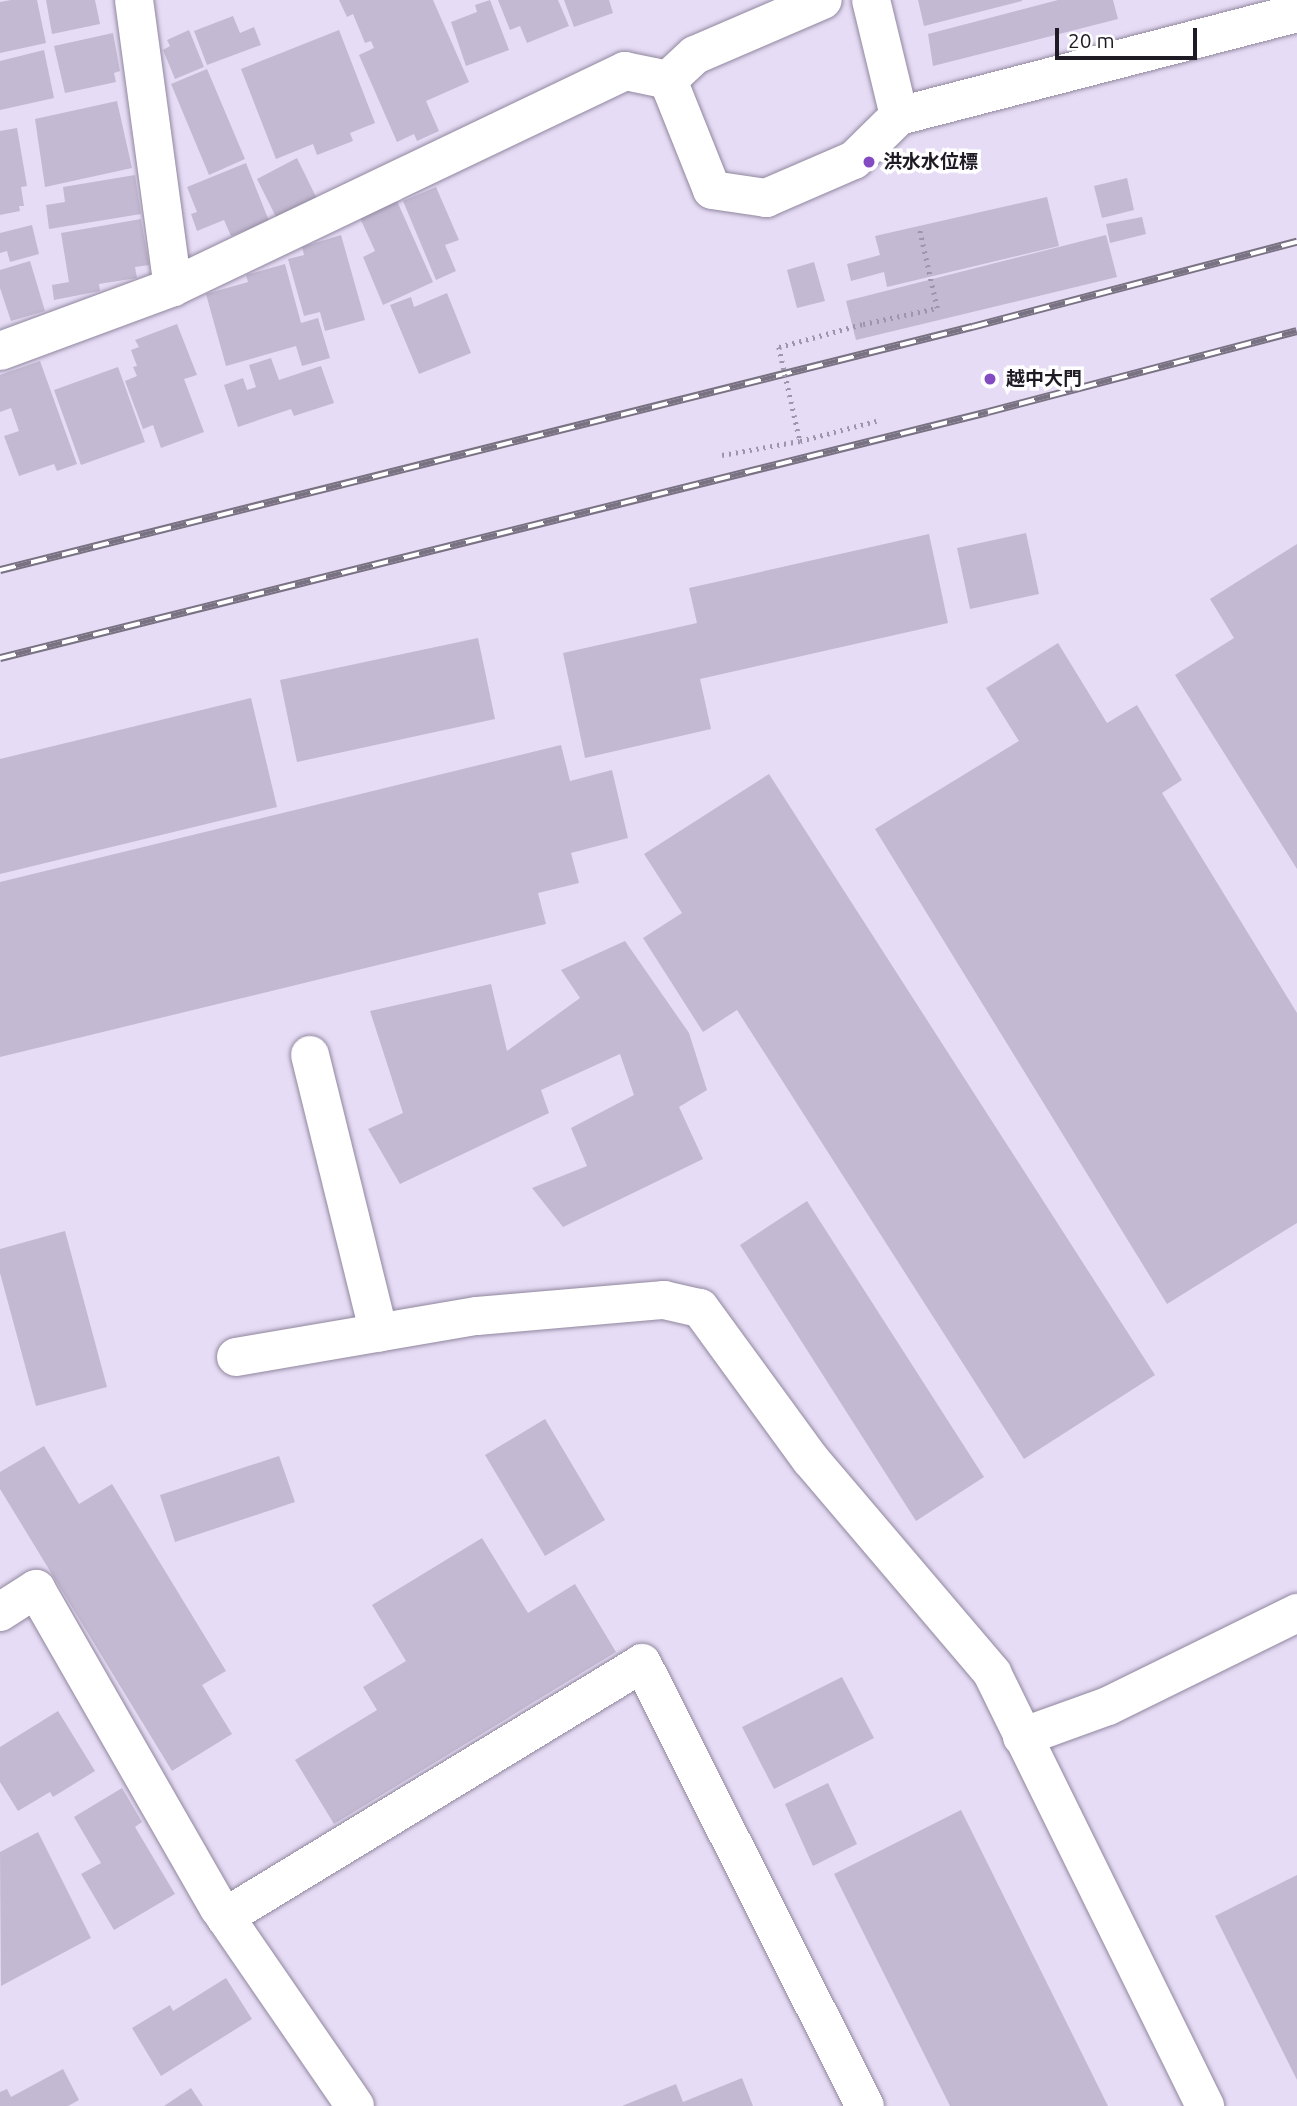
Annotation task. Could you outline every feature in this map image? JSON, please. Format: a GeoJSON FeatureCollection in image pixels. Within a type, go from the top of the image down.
{"type":"FeatureCollection","features":[{"type":"Feature","properties":{"kind":"street"},"geometry":{"type":"LineString","coordinates":[[134,0],[173,287]]}},
{"type":"Feature","properties":{"kind":"street"},"geometry":{"type":"LineString","coordinates":[[668,80],[695,55],[823,0]]}},
{"type":"Feature","properties":{"kind":"street"},"geometry":{"type":"LineString","coordinates":[[871,0],[899,116]]}},
{"type":"Feature","properties":{"kind":"street"},"geometry":{"type":"LineString","coordinates":[[668,80],[712,190],[766,198],[854,160],[899,116],[1288,10]]}},
{"type":"Feature","properties":{"kind":"street"},"geometry":{"type":"LineString","coordinates":[[0,352],[173,287],[625,71],[668,80]]}},
{"type":"Feature","properties":{"kind":"street"},"geometry":{"type":"LineString","coordinates":[[310,1055],[379,1333]]}},
{"type":"Feature","properties":{"kind":"street"},"geometry":{"type":"LineString","coordinates":[[236,1357],[477,1316],[664,1300],[700,1308],[811,1460],[992,1673],[1205,2106]]}},
{"type":"Feature","properties":{"kind":"street"},"geometry":{"type":"LineString","coordinates":[[0,1612],[36,1589],[225,1917],[355,2106]]}},
{"type":"Feature","properties":{"kind":"street"},"geometry":{"type":"LineString","coordinates":[[1022,1737],[1108,1706],[1297,1613]]}},
{"type":"Feature","properties":{"kind":"street"},"geometry":{"type":"LineString","coordinates":[[225,1917],[642,1663],[865,2106]]}},
{"type":"Feature","properties":{"kind":"path"},"geometry":{"type":"LineString","coordinates":[[800,442],[779,347],[863,324],[937,308],[919,228]]}},
{"type":"Feature","properties":{"kind":"path"},"geometry":{"type":"LineString","coordinates":[[722,455],[800,442],[876,421]]}},
{"type":"Feature","properties":{"kind":"building"},"geometry":{"type":"Polygon","coordinates":[[[37,0],[46,43],[0,53],[0,2],[37,0]]]}},
{"type":"Feature","properties":{"kind":"building"},"geometry":{"type":"Polygon","coordinates":[[[46,0],[95,0],[100,24],[52,34],[46,0]]]}},
{"type":"Feature","properties":{"kind":"building"},"geometry":{"type":"Polygon","coordinates":[[[339,0],[433,0],[469,82],[426,101],[439,131],[417,141],[414,134],[397,142],[359,55],[374,48],[371,41],[365,43],[353,14],[347,17],[339,0]]]}},
{"type":"Feature","properties":{"kind":"building"},"geometry":{"type":"Polygon","coordinates":[[[490,0],[509,50],[466,66],[451,22],[477,12],[475,5],[490,0]]]}},
{"type":"Feature","properties":{"kind":"building"},"geometry":{"type":"Polygon","coordinates":[[[498,0],[558,0],[569,26],[527,43],[520,26],[510,30],[498,0]]]}},
{"type":"Feature","properties":{"kind":"building"},"geometry":{"type":"Polygon","coordinates":[[[564,0],[609,0],[613,13],[574,27],[564,0]]]}},
{"type":"Feature","properties":{"kind":"building"},"geometry":{"type":"Polygon","coordinates":[[[918,0],[1022,0],[1022,1],[924,26],[918,0]]]}},
{"type":"Feature","properties":{"kind":"building"},"geometry":{"type":"Polygon","coordinates":[[[1058,0],[1113,0],[1118,19],[933,66],[928,34],[1058,0]]]}},
{"type":"Feature","properties":{"kind":"building"},"geometry":{"type":"Polygon","coordinates":[[[233,16],[240,33],[254,27],[261,45],[207,65],[194,31],[233,16]]]}},
{"type":"Feature","properties":{"kind":"building"},"geometry":{"type":"Polygon","coordinates":[[[189,30],[204,67],[175,79],[163,50],[170,46],[167,40],[189,30]]]}},
{"type":"Feature","properties":{"kind":"building"},"geometry":{"type":"Polygon","coordinates":[[[339,30],[375,123],[350,133],[353,141],[317,155],[313,144],[276,159],[241,69],[339,30]]]}},
{"type":"Feature","properties":{"kind":"building"},"geometry":{"type":"Polygon","coordinates":[[[113,33],[120,71],[114,73],[116,82],[65,93],[54,46],[113,33]]]}},
{"type":"Feature","properties":{"kind":"building"},"geometry":{"type":"Polygon","coordinates":[[[44,50],[54,98],[0,110],[0,61],[44,50]]]}},
{"type":"Feature","properties":{"kind":"building"},"geometry":{"type":"Polygon","coordinates":[[[207,69],[245,159],[209,175],[171,84],[207,69]]]}},
{"type":"Feature","properties":{"kind":"building"},"geometry":{"type":"Polygon","coordinates":[[[117,101],[132,168],[45,187],[35,119],[117,101]]]}},
{"type":"Feature","properties":{"kind":"building"},"geometry":{"type":"Polygon","coordinates":[[[17,128],[27,186],[21,187],[24,206],[19,206],[20,211],[0,215],[0,131],[17,128]]]}},
{"type":"Feature","properties":{"kind":"building"},"geometry":{"type":"Polygon","coordinates":[[[297,158],[317,199],[277,219],[257,179],[297,158]]]}},
{"type":"Feature","properties":{"kind":"building"},"geometry":{"type":"Polygon","coordinates":[[[246,163],[269,221],[231,236],[224,220],[197,231],[191,214],[197,212],[187,187],[246,163]]]}},
{"type":"Feature","properties":{"kind":"building"},"geometry":{"type":"Polygon","coordinates":[[[135,175],[141,214],[49,229],[46,205],[65,202],[63,187],[135,175]]]}},
{"type":"Feature","properties":{"kind":"building"},"geometry":{"type":"Polygon","coordinates":[[[1127,178],[1134,210],[1102,218],[1094,186],[1127,178]]]}},
{"type":"Feature","properties":{"kind":"building"},"geometry":{"type":"Polygon","coordinates":[[[436,187],[459,240],[445,245],[456,271],[436,280],[403,201],[436,187]]]}},
{"type":"Feature","properties":{"kind":"building"},"geometry":{"type":"Polygon","coordinates":[[[1047,197],[1059,246],[887,287],[884,272],[851,281],[847,264],[880,255],[875,236],[1047,197]]]}},
{"type":"Feature","properties":{"kind":"building"},"geometry":{"type":"Polygon","coordinates":[[[397,201],[433,282],[383,305],[363,257],[375,251],[360,218],[397,201]]]}},
{"type":"Feature","properties":{"kind":"building"},"geometry":{"type":"Polygon","coordinates":[[[1142,217],[1146,234],[1110,243],[1106,224],[1142,217]]]}},
{"type":"Feature","properties":{"kind":"building"},"geometry":{"type":"Polygon","coordinates":[[[141,219],[149,265],[135,267],[137,278],[99,284],[100,291],[54,300],[52,285],[69,282],[61,233],[141,219]]]}},
{"type":"Feature","properties":{"kind":"building"},"geometry":{"type":"Polygon","coordinates":[[[32,225],[39,254],[10,262],[7,251],[0,253],[0,233],[32,225]]]}},
{"type":"Feature","properties":{"kind":"building"},"geometry":{"type":"Polygon","coordinates":[[[341,235],[365,320],[325,331],[320,312],[304,316],[288,259],[304,255],[302,247],[341,235]]]}},
{"type":"Feature","properties":{"kind":"building"},"geometry":{"type":"Polygon","coordinates":[[[1106,235],[1117,277],[856,340],[846,301],[1106,235]]]}},
{"type":"Feature","properties":{"kind":"building"},"geometry":{"type":"Polygon","coordinates":[[[30,261],[45,311],[11,321],[0,288],[0,270],[30,261]]]}},
{"type":"Feature","properties":{"kind":"building"},"geometry":{"type":"Polygon","coordinates":[[[814,262],[825,301],[797,308],[787,270],[814,262]]]}},
{"type":"Feature","properties":{"kind":"building"},"geometry":{"type":"Polygon","coordinates":[[[285,264],[301,323],[318,318],[330,358],[302,366],[296,346],[226,366],[206,294],[248,282],[246,275],[285,264]]]}},
{"type":"Feature","properties":{"kind":"building"},"geometry":{"type":"Polygon","coordinates":[[[447,293],[471,353],[419,374],[390,305],[411,297],[414,307],[447,293]]]}},
{"type":"Feature","properties":{"kind":"building"},"geometry":{"type":"Polygon","coordinates":[[[177,324],[197,375],[184,379],[204,432],[161,448],[153,425],[143,429],[125,381],[137,376],[133,367],[137,366],[131,350],[139,347],[135,340],[177,324]]]}},
{"type":"Feature","properties":{"kind":"building"},"geometry":{"type":"Polygon","coordinates":[[[271,358],[279,380],[321,366],[334,403],[294,416],[291,409],[238,427],[224,385],[243,378],[247,390],[256,387],[249,365],[271,358]]]}},
{"type":"Feature","properties":{"kind":"building"},"geometry":{"type":"Polygon","coordinates":[[[40,361],[77,464],[57,471],[54,464],[19,476],[4,436],[19,431],[11,408],[0,412],[0,375],[40,361]]]}},
{"type":"Feature","properties":{"kind":"building"},"geometry":{"type":"Polygon","coordinates":[[[118,367],[145,442],[81,465],[54,390],[118,367]]]}},
{"type":"Feature","properties":{"kind":"building"},"geometry":{"type":"Polygon","coordinates":[[[1026,533],[1039,594],[970,609],[957,548],[1026,533]]]}},
{"type":"Feature","properties":{"kind":"building"},"geometry":{"type":"Polygon","coordinates":[[[929,534],[948,623],[700,679],[711,729],[585,758],[563,653],[697,623],[689,588],[929,534]]]}},
{"type":"Feature","properties":{"kind":"building"},"geometry":{"type":"Polygon","coordinates":[[[1297,544],[1297,869],[1175,675],[1234,638],[1210,599],[1297,544]]]}},
{"type":"Feature","properties":{"kind":"building"},"geometry":{"type":"Polygon","coordinates":[[[478,638],[495,719],[297,762],[280,680],[478,638]]]}},
{"type":"Feature","properties":{"kind":"building"},"geometry":{"type":"Polygon","coordinates":[[[1058,643],[1107,723],[1137,705],[1182,780],[1162,793],[1297,1013],[1297,1223],[1167,1304],[875,829],[1019,741],[986,688],[1058,643]]]}},
{"type":"Feature","properties":{"kind":"building"},"geometry":{"type":"Polygon","coordinates":[[[251,698],[277,807],[0,874],[0,759],[251,698]]]}},
{"type":"Feature","properties":{"kind":"building"},"geometry":{"type":"Polygon","coordinates":[[[561,745],[570,781],[612,770],[628,838],[571,853],[579,883],[538,893],[546,924],[0,1057],[0,882],[561,745]]]}},
{"type":"Feature","properties":{"kind":"building"},"geometry":{"type":"Polygon","coordinates":[[[769,774],[1155,1375],[1024,1459],[737,1010],[703,1032],[643,938],[682,913],[644,854],[769,774]]]}},
{"type":"Feature","properties":{"kind":"building"},"geometry":{"type":"Polygon","coordinates":[[[625,941],[689,1033],[707,1090],[679,1107],[703,1159],[563,1227],[532,1188],[587,1166],[571,1128],[634,1095],[620,1054],[541,1090],[549,1113],[400,1184],[368,1129],[403,1113],[370,1011],[491,984],[507,1051],[580,998],[561,970],[625,941]]]}},
{"type":"Feature","properties":{"kind":"building"},"geometry":{"type":"Polygon","coordinates":[[[807,1201],[984,1477],[916,1521],[740,1245],[807,1201]]]}},
{"type":"Feature","properties":{"kind":"building"},"geometry":{"type":"Polygon","coordinates":[[[65,1231],[107,1387],[36,1406],[0,1273],[0,1249],[65,1231]]]}},
{"type":"Feature","properties":{"kind":"building"},"geometry":{"type":"Polygon","coordinates":[[[545,1419],[605,1520],[545,1556],[485,1455],[545,1419]]]}},
{"type":"Feature","properties":{"kind":"building"},"geometry":{"type":"Polygon","coordinates":[[[44,1446],[79,1504],[112,1484],[226,1671],[202,1685],[232,1734],[172,1771],[0,1489],[0,1472],[44,1446]]]}},
{"type":"Feature","properties":{"kind":"building"},"geometry":{"type":"Polygon","coordinates":[[[279,1456],[295,1502],[175,1542],[160,1495],[279,1456]]]}},
{"type":"Feature","properties":{"kind":"building"},"geometry":{"type":"Polygon","coordinates":[[[482,1538],[528,1613],[575,1584],[616,1652],[334,1824],[295,1760],[377,1710],[363,1687],[406,1661],[372,1605],[482,1538]]]}},
{"type":"Feature","properties":{"kind":"building"},"geometry":{"type":"Polygon","coordinates":[[[842,1677],[874,1738],[774,1789],[742,1727],[842,1677]]]}},
{"type":"Feature","properties":{"kind":"building"},"geometry":{"type":"Polygon","coordinates":[[[58,1711],[95,1771],[53,1797],[50,1792],[18,1811],[0,1782],[0,1747],[58,1711]]]}},
{"type":"Feature","properties":{"kind":"building"},"geometry":{"type":"Polygon","coordinates":[[[828,1783],[857,1844],[813,1866],[785,1804],[828,1783]]]}},
{"type":"Feature","properties":{"kind":"building"},"geometry":{"type":"Polygon","coordinates":[[[122,1788],[142,1822],[135,1827],[175,1894],[114,1930],[81,1874],[101,1863],[74,1817],[122,1788]]]}},
{"type":"Feature","properties":{"kind":"building"},"geometry":{"type":"Polygon","coordinates":[[[961,1810],[1108,2106],[950,2106],[834,1874],[961,1810]]]}},
{"type":"Feature","properties":{"kind":"building"},"geometry":{"type":"Polygon","coordinates":[[[38,1832],[91,1938],[1,1986],[0,1852],[38,1832]]]}},
{"type":"Feature","properties":{"kind":"building"},"geometry":{"type":"Polygon","coordinates":[[[1297,1875],[1297,2080],[1215,1916],[1297,1875]]]}},
{"type":"Feature","properties":{"kind":"building"},"geometry":{"type":"Polygon","coordinates":[[[226,1978],[252,2019],[161,2076],[132,2028],[170,2005],[173,2011],[226,1978]]]}},
{"type":"Feature","properties":{"kind":"building"},"geometry":{"type":"Polygon","coordinates":[[[63,2069],[79,2100],[68,2106],[0,2106],[0,2092],[7,2089],[11,2097],[63,2069]]]}},
{"type":"Feature","properties":{"kind":"building"},"geometry":{"type":"Polygon","coordinates":[[[742,2078],[753,2106],[622,2106],[676,2084],[683,2102],[742,2078]]]}},
{"type":"Feature","properties":{"kind":"building"},"geometry":{"type":"Polygon","coordinates":[[[191,2088],[203,2106],[164,2106],[191,2088]]]}},
{"type":"Feature","properties":{"kind":"railway"},"geometry":{"type":"LineString","coordinates":[[0,570],[972,327],[1297,242]]}},
{"type":"Feature","properties":{"kind":"railway"},"geometry":{"type":"LineString","coordinates":[[0,658],[988,412],[1297,331]]}},
{"type":"Feature","properties":{"kind":"place","name":"洪水水位標"},"geometry":{"type":"Point","coordinates":[869,162]}},
{"type":"Feature","properties":{"kind":"place","name":"越中大門"},"geometry":{"type":"Point","coordinates":[990,379]}}]}
